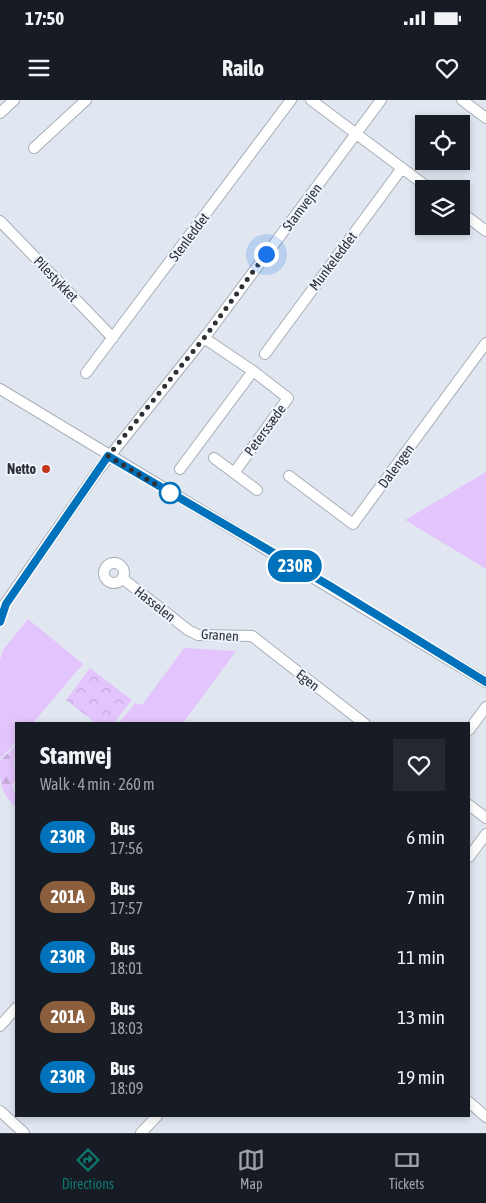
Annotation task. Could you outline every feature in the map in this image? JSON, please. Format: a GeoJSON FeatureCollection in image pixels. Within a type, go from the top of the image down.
{"type":"FeatureCollection","features":[{"type":"Feature","properties":{"kind":"street"},"geometry":{"type":"LineString","coordinates":[[0,113],[14,100]]}},
{"type":"Feature","properties":{"kind":"street"},"geometry":{"type":"LineString","coordinates":[[34,148],[86,100]]}},
{"type":"Feature","properties":{"kind":"street","name":"Stenleddet"},"geometry":{"type":"LineString","coordinates":[[86,373],[292,100]]}},
{"type":"Feature","properties":{"kind":"street"},"geometry":{"type":"LineString","coordinates":[[311,100],[418,180]]}},
{"type":"Feature","properties":{"kind":"street","name":"Stamvejen"},"geometry":{"type":"LineString","coordinates":[[0,611],[108,456],[204,338],[381,100]]}},
{"type":"Feature","properties":{"kind":"street"},"geometry":{"type":"LineString","coordinates":[[462,100],[486,118]]}},
{"type":"Feature","properties":{"kind":"street","name":"Munkeleddet"},"geometry":{"type":"LineString","coordinates":[[264,354],[402,168]]}},
{"type":"Feature","properties":{"kind":"street"},"geometry":{"type":"LineString","coordinates":[[470,219],[486,231]]}},
{"type":"Feature","properties":{"kind":"street","name":"Pilestykket"},"geometry":{"type":"LineString","coordinates":[[0,221],[113,338]]}},
{"type":"Feature","properties":{"kind":"street"},"geometry":{"type":"LineString","coordinates":[[180,468],[252,371],[204,338]]}},
{"type":"Feature","properties":{"kind":"street","name":"Dalengen"},"geometry":{"type":"LineString","coordinates":[[290,476],[353,524],[486,343]]}},
{"type":"Feature","properties":{"kind":"street","name":"Peterssæde"},"geometry":{"type":"LineString","coordinates":[[234,473],[288,398],[252,371]]}},
{"type":"Feature","properties":{"kind":"street"},"geometry":{"type":"LineString","coordinates":[[0,389],[108,456],[330,586],[486,682]]}},
{"type":"Feature","properties":{"kind":"street"},"geometry":{"type":"LineString","coordinates":[[214,458],[257,490]]}},
{"type":"Feature","properties":{"kind":"street","name":"Hasselen"},"geometry":{"type":"LineString","coordinates":[[122,578],[188,630]]}},
{"type":"Feature","properties":{"kind":"street","name":"Granen"},"geometry":{"type":"LineString","coordinates":[[188,630],[198,635],[252,636]]}},
{"type":"Feature","properties":{"kind":"street","name":"Egen"},"geometry":{"type":"LineString","coordinates":[[252,636],[362,722]]}},
{"type":"Feature","properties":{"kind":"street"},"geometry":{"type":"LineString","coordinates":[[470,729],[486,707]]}},
{"type":"Feature","properties":{"kind":"street"},"geometry":{"type":"LineString","coordinates":[[470,806],[486,818]]}},
{"type":"Feature","properties":{"kind":"street"},"geometry":{"type":"LineString","coordinates":[[470,856],[486,834]]}},
{"type":"Feature","properties":{"kind":"street"},"geometry":{"type":"LineString","coordinates":[[0,1026],[15,1009]]}},
{"type":"Feature","properties":{"kind":"street"},"geometry":{"type":"LineString","coordinates":[[470,1103],[486,1117]]}},
{"type":"Feature","properties":{"kind":"street"},"geometry":{"type":"LineString","coordinates":[[0,1111],[24,1133]]}},
{"type":"Feature","properties":{"kind":"street"},"geometry":{"type":"LineString","coordinates":[[141,1133],[156,1117]]}},
{"type":"Feature","properties":{"kind":"green space"},"geometry":{"type":"Polygon","coordinates":[[[486,472],[486,569],[405,520],[486,472]]]}},
{"type":"Feature","properties":{"kind":"green space"},"geometry":{"type":"Polygon","coordinates":[[[28,619],[83,664],[34,722],[15,722],[15,743],[0,759],[0,660],[3,650],[28,619]]]}},
{"type":"Feature","properties":{"kind":"green space"},"geometry":{"type":"Polygon","coordinates":[[[184,648],[236,651],[184,722],[120,722],[135,703],[142,705],[184,648]]]}},
{"type":"Feature","properties":{"kind":"green space"},"geometry":{"type":"Polygon","coordinates":[[[90,668],[132,700],[115,722],[94,722],[66,700],[90,668]]]}},
{"type":"Feature","properties":{"kind":"green space"},"geometry":{"type":"Polygon","coordinates":[[[15,746],[15,780],[12,786],[15,794],[15,806],[7,797],[2,787],[0,761],[15,746]]]}},
{"type":"Feature","properties":{"kind":"bus line","name":"230R"},"geometry":{"type":"LineString","coordinates":[[0,622],[6,604],[108,456],[330,586],[486,682]]}},
{"type":"Feature","properties":{"kind":"place","name":"Netto"},"geometry":{"type":"Point","coordinates":[46,469]}},
{"type":"Feature","properties":{"kind":"route"},"geometry":{"type":"LineString","coordinates":[[170,493],[108,456],[208,333],[266,254]]}}]}
